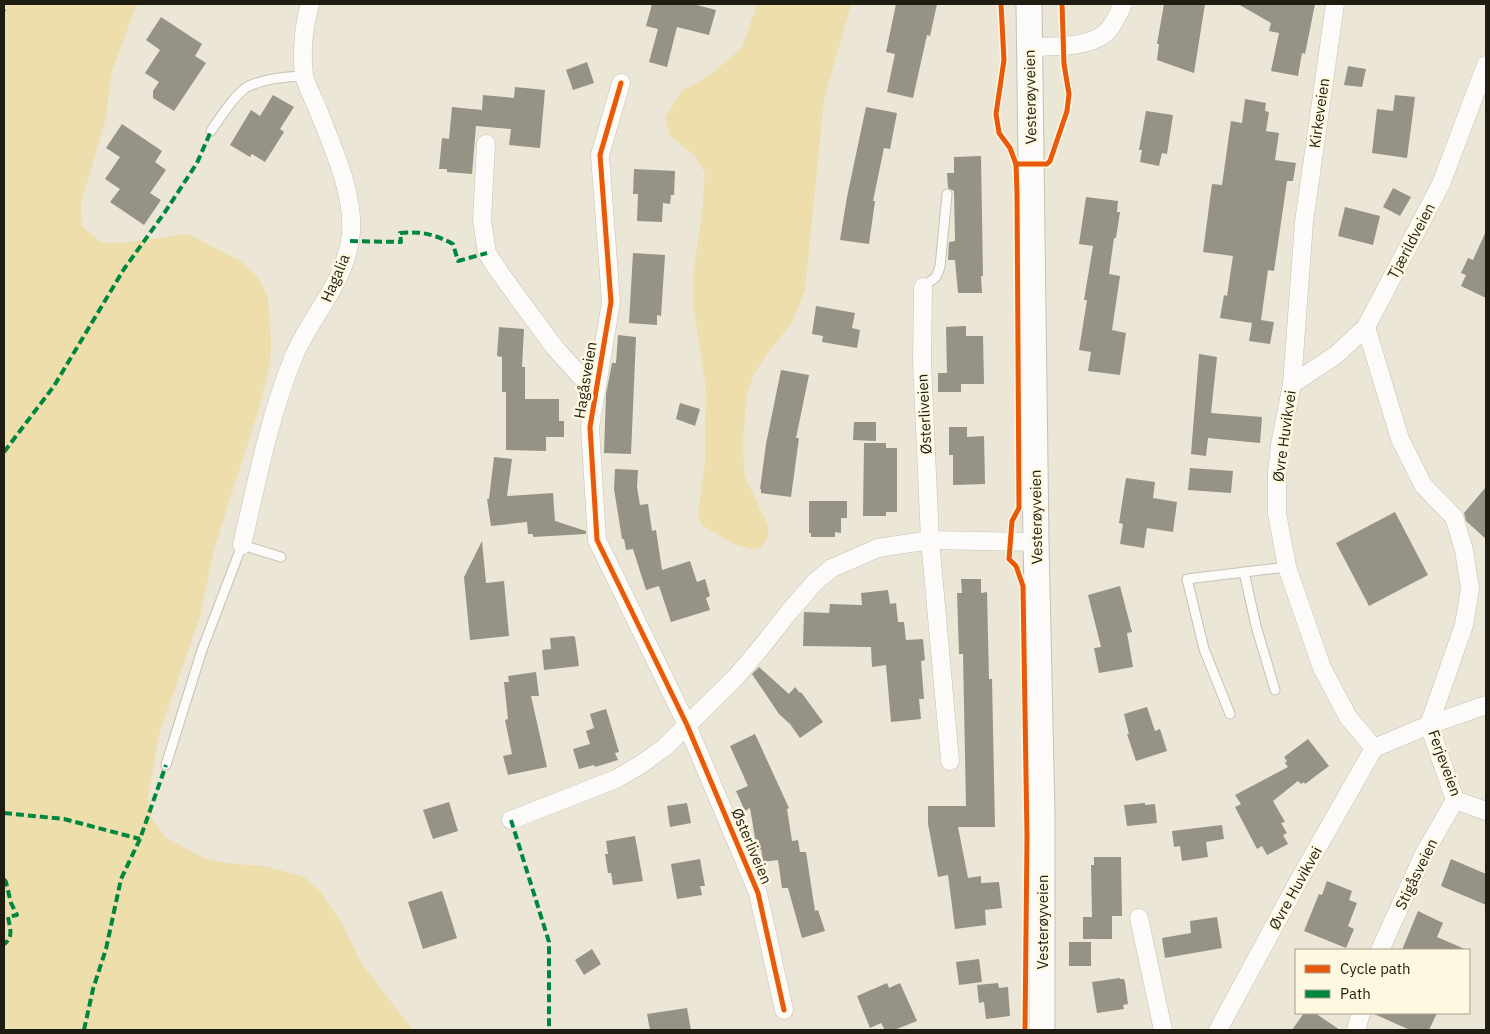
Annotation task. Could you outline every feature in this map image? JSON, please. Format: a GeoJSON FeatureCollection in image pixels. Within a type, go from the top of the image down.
{"type":"FeatureCollection","features":[{"type":"Feature","properties":{"kind":"main road","name":"Vesterøyveien"},"geometry":{"type":"LineString","coordinates":[[1029,4],[1036,542],[1042,815],[1042,1030]]}},
{"type":"Feature","properties":{"kind":"street","name":"Hagalia"},"geometry":{"type":"LineString","coordinates":[[242,545],[267,438],[282,387],[296,353],[333,290],[342,270],[350,241],[349,211],[343,179],[333,147],[304,76],[304,50],[307,15],[310,4]]}},
{"type":"Feature","properties":{"kind":"street"},"geometry":{"type":"LineString","coordinates":[[1029,47],[1064,45],[1100,38],[1114,22],[1123,4]]}},
{"type":"Feature","properties":{"kind":"street","name":"Kirkeveien"},"geometry":{"type":"LineString","coordinates":[[1304,222],[1335,4]]}},
{"type":"Feature","properties":{"kind":"street","name":"Tjærildveien"},"geometry":{"type":"LineString","coordinates":[[1292,384],[1336,354],[1366,327],[1441,184],[1486,65]]}},
{"type":"Feature","properties":{"kind":"street","name":"Hagåsveien"},"geometry":{"type":"LineString","coordinates":[[621,83],[600,155],[611,302],[590,427],[597,540],[687,725]]}},
{"type":"Feature","properties":{"kind":"street"},"geometry":{"type":"LineString","coordinates":[[486,144],[482,220],[487,253],[555,348],[596,393]]}},
{"type":"Feature","properties":{"kind":"street","name":"Øvre Huvikvei"},"geometry":{"type":"LineString","coordinates":[[1218,1030],[1299,880],[1374,748],[1348,717],[1322,668],[1287,567],[1276,514],[1276,473],[1292,384],[1304,222]]}},
{"type":"Feature","properties":{"kind":"street","name":"Østerliveien"},"geometry":{"type":"LineString","coordinates":[[923,287],[922,362],[930,540],[950,761]]}},
{"type":"Feature","properties":{"kind":"street"},"geometry":{"type":"LineString","coordinates":[[1366,327],[1400,439],[1423,485],[1454,517],[1464,550],[1470,589],[1464,625],[1429,725],[1374,748]]}},
{"type":"Feature","properties":{"kind":"street"},"geometry":{"type":"LineString","coordinates":[[512,820],[616,779],[665,747],[736,677],[815,582],[832,568],[878,548],[930,540],[1036,542]]}},
{"type":"Feature","properties":{"kind":"street","name":"Ferjeveien"},"geometry":{"type":"LineString","coordinates":[[1486,706],[1429,725],[1455,800],[1486,811]]}},
{"type":"Feature","properties":{"kind":"street","name":"Østerliveien"},"geometry":{"type":"LineString","coordinates":[[687,725],[758,893],[784,1010]]}},
{"type":"Feature","properties":{"kind":"street","name":"Stigåsveien"},"geometry":{"type":"LineString","coordinates":[[1380,949],[1424,854],[1455,800]]}},
{"type":"Feature","properties":{"kind":"street"},"geometry":{"type":"LineString","coordinates":[[1139,918],[1164,1030]]}},
{"type":"Feature","properties":{"kind":"street"},"geometry":{"type":"LineString","coordinates":[[1356,1030],[1361,1014]]}},
{"type":"Feature","properties":{"kind":"lane"},"geometry":{"type":"LineString","coordinates":[[211,131],[228,106],[248,86],[274,78],[304,76]]}},
{"type":"Feature","properties":{"kind":"lane"},"geometry":{"type":"LineString","coordinates":[[923,287],[936,277],[940,266],[947,194]]}},
{"type":"Feature","properties":{"kind":"lane"},"geometry":{"type":"LineString","coordinates":[[166,765],[202,650],[242,545],[281,557]]}},
{"type":"Feature","properties":{"kind":"lane"},"geometry":{"type":"LineString","coordinates":[[1230,714],[1204,649],[1187,579],[1287,567]]}},
{"type":"Feature","properties":{"kind":"lane"},"geometry":{"type":"LineString","coordinates":[[1244,572],[1256,626],[1275,690]]}},
{"type":"Feature","properties":{"kind":"shaded area"},"geometry":{"type":"Polygon","coordinates":[[[4,4],[137,4],[111,74],[106,118],[81,203],[82,226],[100,242],[120,243],[188,234],[244,263],[259,279],[268,298],[271,341],[270,365],[257,415],[214,549],[200,616],[159,735],[148,797],[152,819],[165,837],[203,858],[224,863],[264,866],[304,877],[320,891],[343,925],[361,963],[413,1030],[4,1030],[4,4]]]}},
{"type":"Feature","properties":{"kind":"shaded area"},"geometry":{"type":"Polygon","coordinates":[[[757,4],[851,4],[824,99],[805,290],[793,321],[754,374],[747,394],[743,438],[744,471],[769,528],[767,539],[761,548],[751,549],[731,543],[702,525],[698,515],[705,463],[706,389],[693,303],[694,270],[702,213],[705,173],[694,155],[670,136],[665,117],[682,91],[710,75],[742,48],[757,4]]]}},
{"type":"Feature","properties":{"kind":"building"},"geometry":{"type":"Polygon","coordinates":[[[652,4],[693,4],[716,10],[709,35],[677,27],[667,67],[649,62],[658,29],[646,26],[652,4]]]}},
{"type":"Feature","properties":{"kind":"building"},"geometry":{"type":"Polygon","coordinates":[[[896,4],[937,4],[930,36],[927,35],[913,98],[887,92],[895,54],[886,52],[896,4]]]}},
{"type":"Feature","properties":{"kind":"building"},"geometry":{"type":"Polygon","coordinates":[[[1164,4],[1205,4],[1194,73],[1157,60],[1159,44],[1157,44],[1164,4]]]}},
{"type":"Feature","properties":{"kind":"building"},"geometry":{"type":"Polygon","coordinates":[[[1238,4],[1315,4],[1305,54],[1302,53],[1298,76],[1271,71],[1279,33],[1269,31],[1271,23],[1238,4]]]}},
{"type":"Feature","properties":{"kind":"building"},"geometry":{"type":"Polygon","coordinates":[[[161,17],[202,44],[195,56],[206,63],[174,111],[153,98],[153,91],[159,82],[145,73],[160,50],[146,40],[161,17]]]}},
{"type":"Feature","properties":{"kind":"building"},"geometry":{"type":"Polygon","coordinates":[[[587,62],[594,83],[573,90],[566,70],[587,62]]]}},
{"type":"Feature","properties":{"kind":"building"},"geometry":{"type":"Polygon","coordinates":[[[1348,66],[1366,69],[1362,87],[1344,85],[1348,66]]]}},
{"type":"Feature","properties":{"kind":"building"},"geometry":{"type":"Polygon","coordinates":[[[515,87],[545,90],[540,148],[509,145],[511,129],[476,126],[472,174],[447,172],[447,169],[439,169],[442,138],[449,139],[452,107],[482,110],[483,95],[514,98],[515,87]]]}},
{"type":"Feature","properties":{"kind":"building"},"geometry":{"type":"Polygon","coordinates":[[[273,95],[294,107],[280,129],[284,132],[265,162],[252,154],[250,157],[230,145],[251,110],[260,116],[273,95]]]}},
{"type":"Feature","properties":{"kind":"building"},"geometry":{"type":"Polygon","coordinates":[[[1395,95],[1415,97],[1407,158],[1372,153],[1377,109],[1393,111],[1395,95]]]}},
{"type":"Feature","properties":{"kind":"building"},"geometry":{"type":"Polygon","coordinates":[[[1245,99],[1266,103],[1265,111],[1269,112],[1266,131],[1279,133],[1275,160],[1296,163],[1293,181],[1287,181],[1274,271],[1268,270],[1261,320],[1274,322],[1270,344],[1249,341],[1252,323],[1220,318],[1224,295],[1227,296],[1233,256],[1203,252],[1212,184],[1222,185],[1231,121],[1242,123],[1245,99]]]}},
{"type":"Feature","properties":{"kind":"building"},"geometry":{"type":"Polygon","coordinates":[[[866,107],[897,113],[890,149],[884,148],[873,201],[875,201],[869,244],[840,240],[866,107]]]}},
{"type":"Feature","properties":{"kind":"building"},"geometry":{"type":"Polygon","coordinates":[[[1146,111],[1173,115],[1167,154],[1162,153],[1159,166],[1140,162],[1142,150],[1139,150],[1146,111]]]}},
{"type":"Feature","properties":{"kind":"building"},"geometry":{"type":"Polygon","coordinates":[[[122,124],[162,151],[155,162],[166,170],[150,193],[161,200],[144,225],[110,202],[120,189],[105,179],[120,157],[106,148],[122,124]]]}},
{"type":"Feature","properties":{"kind":"building"},"geometry":{"type":"Polygon","coordinates":[[[981,156],[982,293],[958,293],[955,260],[948,260],[949,242],[955,241],[954,191],[948,188],[947,173],[954,173],[954,157],[981,156]]]}},
{"type":"Feature","properties":{"kind":"building"},"geometry":{"type":"Polygon","coordinates":[[[634,169],[675,171],[674,195],[671,195],[670,204],[663,203],[662,222],[637,221],[638,194],[633,194],[634,169]]]}},
{"type":"Feature","properties":{"kind":"building"},"geometry":{"type":"Polygon","coordinates":[[[1393,188],[1411,197],[1400,216],[1383,207],[1393,188]]]}},
{"type":"Feature","properties":{"kind":"building"},"geometry":{"type":"Polygon","coordinates":[[[1086,197],[1118,201],[1117,212],[1120,212],[1109,274],[1120,276],[1112,330],[1126,333],[1120,375],[1088,371],[1091,352],[1079,350],[1087,300],[1084,300],[1093,246],[1079,244],[1086,197]]]}},
{"type":"Feature","properties":{"kind":"building"},"geometry":{"type":"Polygon","coordinates":[[[1345,207],[1380,216],[1373,245],[1338,236],[1345,207]]]}},
{"type":"Feature","properties":{"kind":"building"},"geometry":{"type":"Polygon","coordinates":[[[1486,231],[1486,298],[1461,286],[1466,275],[1461,273],[1468,258],[1473,260],[1486,231]]]}},
{"type":"Feature","properties":{"kind":"building"},"geometry":{"type":"Polygon","coordinates":[[[633,253],[665,255],[661,316],[657,315],[657,325],[629,323],[633,253]]]}},
{"type":"Feature","properties":{"kind":"building"},"geometry":{"type":"Polygon","coordinates":[[[816,306],[855,313],[852,328],[860,330],[857,348],[822,342],[823,336],[812,334],[816,306]]]}},
{"type":"Feature","properties":{"kind":"building"},"geometry":{"type":"Polygon","coordinates":[[[966,326],[966,336],[983,336],[984,384],[961,384],[961,392],[938,392],[938,373],[947,373],[946,327],[966,326]]]}},
{"type":"Feature","properties":{"kind":"building"},"geometry":{"type":"Polygon","coordinates":[[[499,327],[524,329],[522,367],[525,367],[525,399],[559,399],[559,421],[564,421],[564,437],[546,437],[546,451],[506,450],[506,392],[502,392],[502,357],[497,356],[499,327]]]}},
{"type":"Feature","properties":{"kind":"building"},"geometry":{"type":"Polygon","coordinates":[[[618,335],[636,337],[631,454],[604,453],[606,394],[612,363],[616,363],[618,335]]]}},
{"type":"Feature","properties":{"kind":"building"},"geometry":{"type":"Polygon","coordinates":[[[1199,354],[1217,357],[1211,413],[1262,417],[1260,443],[1208,438],[1206,456],[1191,454],[1199,354]]]}},
{"type":"Feature","properties":{"kind":"building"},"geometry":{"type":"Polygon","coordinates":[[[781,370],[809,375],[796,438],[799,438],[791,497],[761,493],[760,489],[766,444],[781,370]]]}},
{"type":"Feature","properties":{"kind":"building"},"geometry":{"type":"Polygon","coordinates":[[[680,403],[700,409],[695,426],[676,419],[680,403]]]}},
{"type":"Feature","properties":{"kind":"building"},"geometry":{"type":"Polygon","coordinates":[[[854,422],[876,422],[876,441],[853,440],[854,422]]]}},
{"type":"Feature","properties":{"kind":"building"},"geometry":{"type":"Polygon","coordinates":[[[949,427],[967,427],[967,437],[984,436],[985,484],[953,485],[953,455],[949,455],[949,427]]]}},
{"type":"Feature","properties":{"kind":"building"},"geometry":{"type":"Polygon","coordinates":[[[864,443],[886,443],[886,448],[897,448],[897,512],[886,512],[886,516],[863,516],[864,443]]]}},
{"type":"Feature","properties":{"kind":"building"},"geometry":{"type":"Polygon","coordinates":[[[494,457],[512,459],[507,496],[553,493],[555,521],[586,531],[586,534],[533,537],[533,534],[528,534],[527,522],[491,526],[487,499],[489,499],[494,457]]]}},
{"type":"Feature","properties":{"kind":"building"},"geometry":{"type":"Polygon","coordinates":[[[1190,468],[1233,471],[1231,493],[1188,490],[1190,468]]]}},
{"type":"Feature","properties":{"kind":"building"},"geometry":{"type":"Polygon","coordinates":[[[615,469],[638,470],[637,487],[640,505],[648,504],[652,531],[656,530],[662,570],[690,561],[697,582],[705,579],[710,596],[706,598],[710,610],[671,622],[659,586],[646,590],[633,549],[626,550],[624,539],[622,539],[614,489],[615,469]]]}},
{"type":"Feature","properties":{"kind":"building"},"geometry":{"type":"Polygon","coordinates":[[[1126,478],[1155,482],[1153,498],[1177,502],[1173,532],[1147,528],[1144,548],[1120,544],[1123,524],[1119,523],[1126,478]]]}},
{"type":"Feature","properties":{"kind":"building"},"geometry":{"type":"Polygon","coordinates":[[[1486,487],[1486,539],[1466,521],[1464,513],[1486,487]]]}},
{"type":"Feature","properties":{"kind":"building"},"geometry":{"type":"Polygon","coordinates":[[[809,501],[847,501],[847,518],[841,518],[841,533],[835,532],[835,537],[811,537],[811,533],[809,533],[809,501]]]}},
{"type":"Feature","properties":{"kind":"building"},"geometry":{"type":"Polygon","coordinates":[[[1395,512],[1428,575],[1369,606],[1336,543],[1395,512]]]}},
{"type":"Feature","properties":{"kind":"building"},"geometry":{"type":"Polygon","coordinates":[[[482,541],[486,583],[504,581],[509,636],[470,640],[464,577],[482,541]]]}},
{"type":"Feature","properties":{"kind":"building"},"geometry":{"type":"Polygon","coordinates":[[[961,579],[981,579],[981,593],[987,592],[989,679],[992,679],[995,827],[958,827],[968,878],[981,876],[981,883],[999,882],[1002,908],[985,910],[986,925],[955,929],[948,875],[938,877],[928,824],[928,806],[966,806],[963,654],[959,654],[957,593],[962,593],[961,579]]]}},
{"type":"Feature","properties":{"kind":"building"},"geometry":{"type":"Polygon","coordinates":[[[1120,586],[1132,632],[1127,633],[1133,667],[1099,673],[1094,648],[1101,647],[1088,595],[1120,586]]]}},
{"type":"Feature","properties":{"kind":"building"},"geometry":{"type":"Polygon","coordinates":[[[888,590],[890,604],[896,603],[898,622],[904,622],[906,640],[923,639],[925,660],[921,661],[924,699],[919,699],[921,719],[891,722],[886,665],[872,667],[871,647],[803,646],[804,612],[829,613],[830,604],[862,605],[861,593],[888,590]]]}},
{"type":"Feature","properties":{"kind":"building"},"geometry":{"type":"Polygon","coordinates":[[[575,637],[579,666],[544,670],[542,650],[551,649],[550,638],[575,637]]]}},
{"type":"Feature","properties":{"kind":"building"},"geometry":{"type":"Polygon","coordinates":[[[759,667],[789,694],[795,687],[801,692],[823,722],[800,738],[790,724],[779,714],[752,674],[759,667]]]}},
{"type":"Feature","properties":{"kind":"building"},"geometry":{"type":"Polygon","coordinates":[[[536,672],[539,696],[531,696],[547,767],[508,775],[503,756],[512,754],[505,720],[508,719],[504,682],[509,682],[508,676],[536,672]]]}},
{"type":"Feature","properties":{"kind":"building"},"geometry":{"type":"Polygon","coordinates":[[[1147,707],[1155,731],[1160,729],[1167,751],[1136,761],[1127,734],[1129,734],[1124,714],[1147,707]]]}},
{"type":"Feature","properties":{"kind":"building"},"geometry":{"type":"Polygon","coordinates":[[[606,709],[619,752],[615,753],[618,760],[595,767],[594,765],[579,769],[573,749],[590,744],[586,731],[594,728],[590,714],[606,709]]]}},
{"type":"Feature","properties":{"kind":"building"},"geometry":{"type":"Polygon","coordinates":[[[755,734],[789,808],[787,809],[792,841],[798,840],[800,852],[806,852],[815,911],[818,910],[825,931],[802,938],[788,888],[782,888],[778,860],[763,862],[761,849],[757,850],[750,808],[745,811],[736,791],[748,786],[730,746],[755,734]]]}},
{"type":"Feature","properties":{"kind":"building"},"geometry":{"type":"Polygon","coordinates":[[[1308,739],[1329,766],[1305,784],[1304,782],[1301,784],[1298,781],[1273,801],[1285,822],[1281,823],[1287,833],[1283,835],[1288,844],[1267,855],[1262,846],[1257,849],[1235,807],[1241,804],[1235,795],[1288,767],[1284,757],[1308,739]]]}},
{"type":"Feature","properties":{"kind":"building"},"geometry":{"type":"Polygon","coordinates":[[[449,802],[458,831],[433,839],[423,810],[449,802]]]}},
{"type":"Feature","properties":{"kind":"building"},"geometry":{"type":"Polygon","coordinates":[[[687,803],[691,823],[670,827],[667,806],[687,803]]]}},
{"type":"Feature","properties":{"kind":"building"},"geometry":{"type":"Polygon","coordinates":[[[1145,803],[1145,805],[1155,804],[1157,823],[1127,826],[1124,805],[1145,803]]]}},
{"type":"Feature","properties":{"kind":"building"},"geometry":{"type":"Polygon","coordinates":[[[1222,825],[1224,839],[1206,842],[1208,857],[1182,861],[1180,846],[1174,847],[1172,831],[1222,825]]]}},
{"type":"Feature","properties":{"kind":"building"},"geometry":{"type":"Polygon","coordinates":[[[635,836],[643,881],[613,885],[611,873],[608,873],[605,854],[608,854],[606,841],[635,836]]]}},
{"type":"Feature","properties":{"kind":"building"},"geometry":{"type":"Polygon","coordinates":[[[1094,857],[1121,857],[1122,916],[1112,916],[1112,939],[1083,939],[1083,917],[1092,917],[1091,865],[1094,865],[1094,857]]]}},
{"type":"Feature","properties":{"kind":"building"},"geometry":{"type":"Polygon","coordinates":[[[700,859],[705,886],[700,886],[702,895],[677,899],[671,864],[700,859]]]}},
{"type":"Feature","properties":{"kind":"building"},"geometry":{"type":"Polygon","coordinates":[[[1451,859],[1486,874],[1486,905],[1441,886],[1451,859]]]}},
{"type":"Feature","properties":{"kind":"building"},"geometry":{"type":"Polygon","coordinates":[[[1327,881],[1352,891],[1349,900],[1357,903],[1348,926],[1354,929],[1346,948],[1304,931],[1319,894],[1322,895],[1327,881]]]}},
{"type":"Feature","properties":{"kind":"building"},"geometry":{"type":"Polygon","coordinates":[[[442,891],[457,938],[423,949],[408,902],[442,891]]]}},
{"type":"Feature","properties":{"kind":"building"},"geometry":{"type":"Polygon","coordinates":[[[1418,911],[1443,923],[1437,937],[1465,949],[1402,949],[1418,911]]]}},
{"type":"Feature","properties":{"kind":"building"},"geometry":{"type":"Polygon","coordinates":[[[1217,917],[1222,948],[1165,958],[1162,938],[1191,933],[1190,921],[1217,917]]]}},
{"type":"Feature","properties":{"kind":"building"},"geometry":{"type":"Polygon","coordinates":[[[1069,942],[1091,942],[1091,966],[1069,966],[1069,942]]]}},
{"type":"Feature","properties":{"kind":"building"},"geometry":{"type":"Polygon","coordinates":[[[592,949],[601,964],[584,975],[575,960],[592,949]]]}},
{"type":"Feature","properties":{"kind":"building"},"geometry":{"type":"Polygon","coordinates":[[[979,959],[982,982],[959,985],[956,962],[979,959]]]}},
{"type":"Feature","properties":{"kind":"building"},"geometry":{"type":"Polygon","coordinates":[[[1124,979],[1125,982],[1128,1004],[1123,1005],[1124,1009],[1097,1013],[1092,982],[1124,979]]]}},
{"type":"Feature","properties":{"kind":"building"},"geometry":{"type":"Polygon","coordinates":[[[887,983],[889,988],[900,983],[917,1021],[894,1030],[885,1030],[881,1023],[870,1028],[857,996],[887,983]]]}},
{"type":"Feature","properties":{"kind":"building"},"geometry":{"type":"Polygon","coordinates":[[[998,983],[999,988],[1008,987],[1010,1016],[986,1019],[984,1002],[979,1003],[977,985],[998,983]]]}},
{"type":"Feature","properties":{"kind":"building"},"geometry":{"type":"Polygon","coordinates":[[[687,1008],[691,1030],[650,1030],[647,1014],[687,1008]]]}},
{"type":"Feature","properties":{"kind":"building"},"geometry":{"type":"Polygon","coordinates":[[[1303,1014],[1316,1014],[1340,1030],[1292,1030],[1303,1014]]]}},
{"type":"Feature","properties":{"kind":"building"},"geometry":{"type":"Polygon","coordinates":[[[1374,1014],[1437,1014],[1429,1030],[1410,1030],[1374,1014]]]}},
{"type":"Feature","properties":{"kind":"marked path"},"geometry":{"type":"LineString","coordinates":[[4,452],[54,386],[124,269],[197,163],[211,131]]}},
{"type":"Feature","properties":{"kind":"marked path"},"geometry":{"type":"LineString","coordinates":[[350,241],[401,242],[400,233],[414,232],[440,238],[453,244],[458,261],[487,253]]}},
{"type":"Feature","properties":{"kind":"marked path"},"geometry":{"type":"LineString","coordinates":[[84,1030],[93,989],[106,949],[121,879],[140,839],[166,765]]}},
{"type":"Feature","properties":{"kind":"marked path"},"geometry":{"type":"LineString","coordinates":[[4,813],[64,819],[140,839]]}},
{"type":"Feature","properties":{"kind":"marked path"},"geometry":{"type":"LineString","coordinates":[[511,820],[549,942],[549,1030]]}},
{"type":"Feature","properties":{"kind":"marked path"},"geometry":{"type":"LineString","coordinates":[[4,879],[11,903],[17,915],[8,917],[10,935],[4,944]]}},
{"type":"Feature","properties":{"kind":"cycle path"},"geometry":{"type":"LineString","coordinates":[[1001,4],[1004,60],[996,114],[999,133],[1010,148],[1016,164],[1017,193],[1019,508],[1012,521],[1009,559],[1016,566],[1023,586],[1027,837],[1025,1030]]}},
{"type":"Feature","properties":{"kind":"cycle path"},"geometry":{"type":"LineString","coordinates":[[1016,164],[1047,164],[1050,161],[1067,111],[1069,94],[1064,64],[1062,4]]}},
{"type":"Feature","properties":{"kind":"cycle path"},"geometry":{"type":"LineString","coordinates":[[621,83],[600,155],[611,302],[590,427],[597,540],[687,725],[758,893],[784,1010]]}}]}
